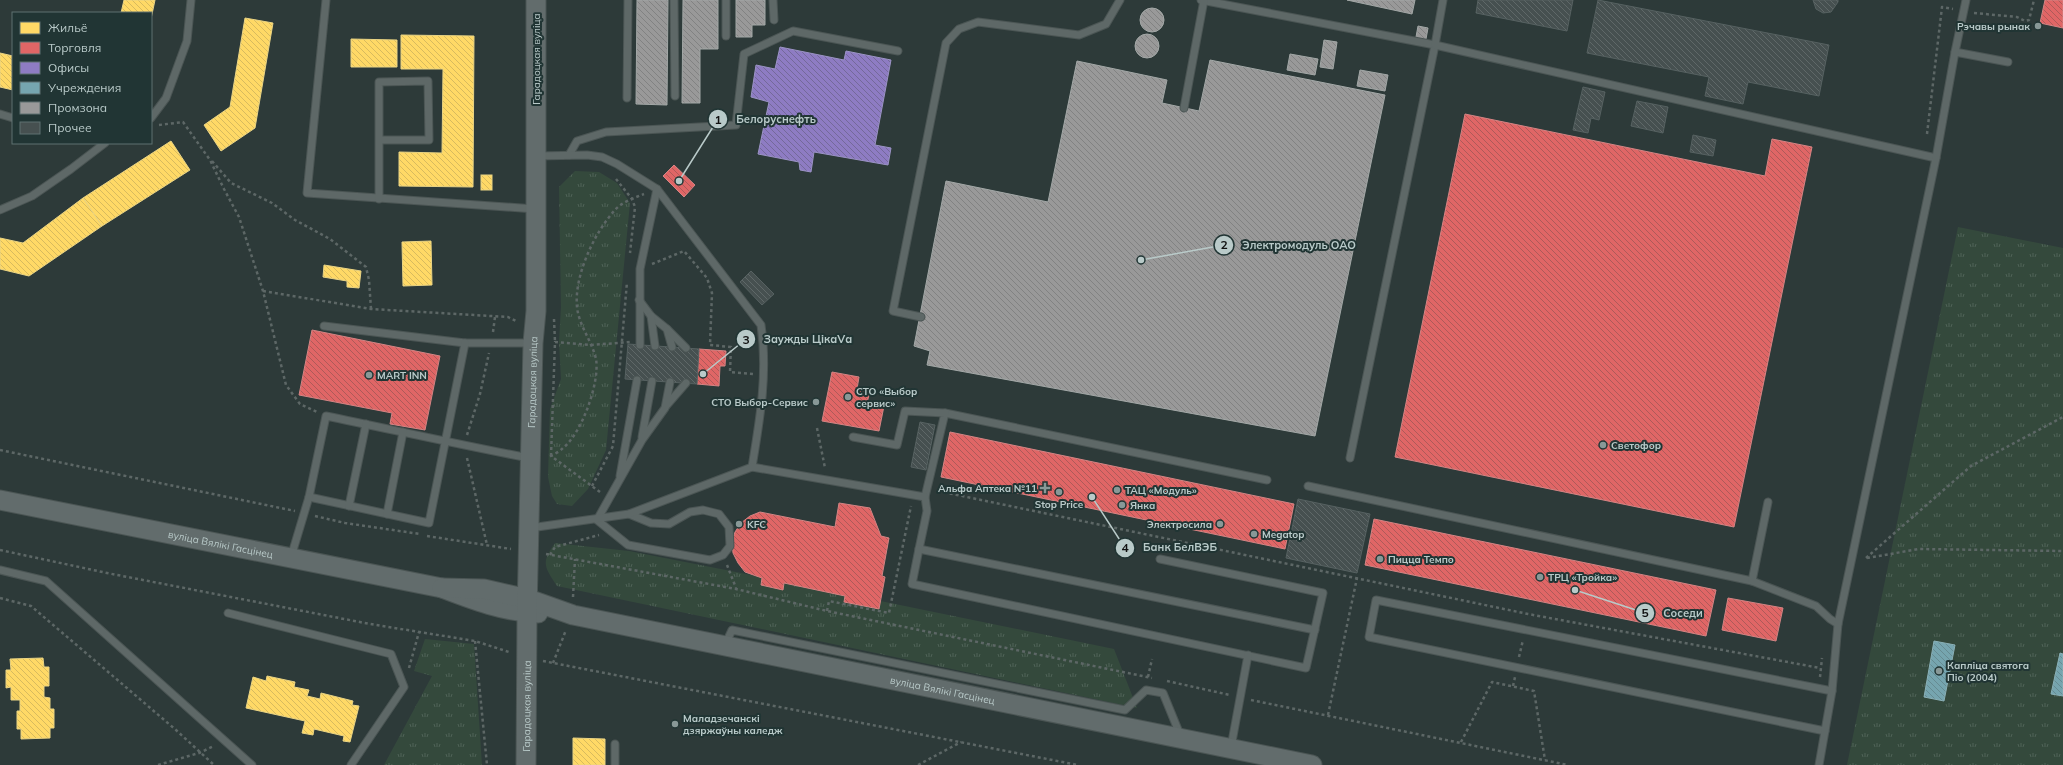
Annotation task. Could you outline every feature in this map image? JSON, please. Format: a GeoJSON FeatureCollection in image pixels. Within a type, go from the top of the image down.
{"type":"FeatureCollection","features":[{"type":"Feature","properties":{"kind":"main road","name":"Гарадоцкая вуліца"},"geometry":{"type":"LineString","coordinates":[[526,765],[527,606],[530,528],[537,156],[536,0]]}},
{"type":"Feature","properties":{"kind":"main road","name":"вуліца Вялікі Гасцінец"},"geometry":{"type":"LineString","coordinates":[[0,500],[442,588],[482,603],[527,606],[571,614],[1181,737],[1231,749],[1312,765]]}},
{"type":"Feature","properties":{"kind":"lane"},"geometry":{"type":"LineString","coordinates":[[152,117],[166,98],[187,41],[191,0]]}},
{"type":"Feature","properties":{"kind":"lane"},"geometry":{"type":"LineString","coordinates":[[326,0],[307,193],[535,209]]}},
{"type":"Feature","properties":{"kind":"lane"},"geometry":{"type":"LineString","coordinates":[[627,98],[628,0]]}},
{"type":"Feature","properties":{"kind":"lane"},"geometry":{"type":"LineString","coordinates":[[674,0],[675,96]]}},
{"type":"Feature","properties":{"kind":"lane"},"geometry":{"type":"LineString","coordinates":[[726,0],[726,36]]}},
{"type":"Feature","properties":{"kind":"lane"},"geometry":{"type":"LineString","coordinates":[[773,0],[774,20]]}},
{"type":"Feature","properties":{"kind":"lane"},"geometry":{"type":"LineString","coordinates":[[920,317],[894,311],[946,43],[959,29],[978,22],[1079,35],[1106,24],[1120,0]]}},
{"type":"Feature","properties":{"kind":"lane"},"geometry":{"type":"LineString","coordinates":[[1184,108],[1203,0],[1435,45],[1936,158]]}},
{"type":"Feature","properties":{"kind":"lane"},"geometry":{"type":"LineString","coordinates":[[1350,458],[1443,0]]}},
{"type":"Feature","properties":{"kind":"lane"},"geometry":{"type":"LineString","coordinates":[[1819,765],[1832,692],[1838,624],[1936,158],[1954,52],[1966,0]]}},
{"type":"Feature","properties":{"kind":"lane"},"geometry":{"type":"LineString","coordinates":[[569,154],[577,141],[606,132],[736,125],[744,54],[793,31],[898,51]]}},
{"type":"Feature","properties":{"kind":"lane"},"geometry":{"type":"LineString","coordinates":[[1954,52],[2008,62]]}},
{"type":"Feature","properties":{"kind":"lane"},"geometry":{"type":"LineString","coordinates":[[379,140],[429,140],[428,81],[379,82],[379,140],[379,199]]}},
{"type":"Feature","properties":{"kind":"lane"},"geometry":{"type":"LineString","coordinates":[[0,114],[12,118]]}},
{"type":"Feature","properties":{"kind":"lane"},"geometry":{"type":"LineString","coordinates":[[0,210],[32,196],[104,144]]}},
{"type":"Feature","properties":{"kind":"lane"},"geometry":{"type":"LineString","coordinates":[[537,156],[569,154],[602,157],[617,164],[657,189],[761,325],[764,346],[763,401],[752,467]]}},
{"type":"Feature","properties":{"kind":"lane"},"geometry":{"type":"LineString","coordinates":[[640,343],[640,269],[657,189]]}},
{"type":"Feature","properties":{"kind":"lane"},"geometry":{"type":"LineString","coordinates":[[639,300],[651,316],[667,328],[686,348]]}},
{"type":"Feature","properties":{"kind":"lane"},"geometry":{"type":"LineString","coordinates":[[651,316],[655,346]]}},
{"type":"Feature","properties":{"kind":"lane"},"geometry":{"type":"LineString","coordinates":[[324,326],[465,342],[491,343],[534,337]]}},
{"type":"Feature","properties":{"kind":"lane"},"geometry":{"type":"LineString","coordinates":[[667,328],[672,347]]}},
{"type":"Feature","properties":{"kind":"lane"},"geometry":{"type":"LineString","coordinates":[[309,498],[429,524],[465,342]]}},
{"type":"Feature","properties":{"kind":"lane"},"geometry":{"type":"LineString","coordinates":[[619,482],[637,380]]}},
{"type":"Feature","properties":{"kind":"lane"},"geometry":{"type":"LineString","coordinates":[[642,440],[652,381]]}},
{"type":"Feature","properties":{"kind":"lane"},"geometry":{"type":"LineString","coordinates":[[664,408],[670,382]]}},
{"type":"Feature","properties":{"kind":"lane"},"geometry":{"type":"LineString","coordinates":[[597,520],[642,440],[664,408],[686,383]]}},
{"type":"Feature","properties":{"kind":"lane"},"geometry":{"type":"LineString","coordinates":[[853,437],[897,445],[905,411],[945,413],[1267,480]]}},
{"type":"Feature","properties":{"kind":"lane"},"geometry":{"type":"LineString","coordinates":[[945,413],[925,497],[927,511],[912,584],[1306,668],[1323,593],[1160,559]]}},
{"type":"Feature","properties":{"kind":"lane"},"geometry":{"type":"LineString","coordinates":[[290,558],[309,498],[326,416],[464,446],[531,458]]}},
{"type":"Feature","properties":{"kind":"lane"},"geometry":{"type":"LineString","coordinates":[[349,506],[366,424]]}},
{"type":"Feature","properties":{"kind":"lane"},"geometry":{"type":"LineString","coordinates":[[387,514],[403,432]]}},
{"type":"Feature","properties":{"kind":"lane"},"geometry":{"type":"LineString","coordinates":[[530,528],[597,520],[629,514],[752,467],[925,497]]}},
{"type":"Feature","properties":{"kind":"lane"},"geometry":{"type":"LineString","coordinates":[[1308,486],[1752,581],[1816,606],[1838,624]]}},
{"type":"Feature","properties":{"kind":"lane"},"geometry":{"type":"LineString","coordinates":[[1752,581],[1768,502]]}},
{"type":"Feature","properties":{"kind":"lane"},"geometry":{"type":"LineString","coordinates":[[597,520],[628,545],[710,560],[723,555],[730,546],[729,527],[719,514],[703,510],[690,512],[669,524],[651,523],[629,514]]}},
{"type":"Feature","properties":{"kind":"lane"},"geometry":{"type":"LineString","coordinates":[[919,549],[1315,630]]}},
{"type":"Feature","properties":{"kind":"lane"},"geometry":{"type":"LineString","coordinates":[[0,570],[46,580],[248,763]]}},
{"type":"Feature","properties":{"kind":"lane"},"geometry":{"type":"LineString","coordinates":[[1825,731],[1369,637],[1376,600],[1832,692]]}},
{"type":"Feature","properties":{"kind":"lane"},"geometry":{"type":"LineString","coordinates":[[228,613],[390,654],[404,687],[351,765]]}},
{"type":"Feature","properties":{"kind":"lane"},"geometry":{"type":"LineString","coordinates":[[725,645],[732,630],[1125,710],[1146,690],[1163,693],[1181,737]]}},
{"type":"Feature","properties":{"kind":"lane"},"geometry":{"type":"LineString","coordinates":[[1231,749],[1248,655]]}},
{"type":"Feature","properties":{"kind":"lane"},"geometry":{"type":"LineString","coordinates":[[614,744],[615,765]]}},
{"type":"Feature","properties":{"kind":"path"},"geometry":{"type":"LineString","coordinates":[[152,126],[182,122],[210,160],[231,183],[272,203],[295,220],[330,239],[366,267],[369,280],[371,308]]}},
{"type":"Feature","properties":{"kind":"path"},"geometry":{"type":"LineString","coordinates":[[210,160],[239,217],[263,291],[286,385],[300,404],[326,416]]}},
{"type":"Feature","properties":{"kind":"path"},"geometry":{"type":"LineString","coordinates":[[592,486],[613,446],[628,269],[636,207],[618,180],[612,176]]}},
{"type":"Feature","properties":{"kind":"path"},"geometry":{"type":"LineString","coordinates":[[551,456],[564,448],[587,409],[596,382],[596,359],[585,334],[577,308],[579,278],[588,252],[615,210],[632,199],[657,189]]}},
{"type":"Feature","properties":{"kind":"path"},"geometry":{"type":"LineString","coordinates":[[628,269],[640,269],[684,251],[707,278],[712,293],[710,346],[731,347],[730,372],[764,375]]}},
{"type":"Feature","properties":{"kind":"path"},"geometry":{"type":"LineString","coordinates":[[263,291],[371,308],[508,317],[534,337]]}},
{"type":"Feature","properties":{"kind":"path"},"geometry":{"type":"LineString","coordinates":[[487,545],[464,446],[480,394],[495,317]]}},
{"type":"Feature","properties":{"kind":"path"},"geometry":{"type":"LineString","coordinates":[[551,456],[555,342],[591,345],[640,343]]}},
{"type":"Feature","properties":{"kind":"path"},"geometry":{"type":"LineString","coordinates":[[2063,417],[1971,466],[1866,558],[1919,549],[2063,551]]}},
{"type":"Feature","properties":{"kind":"path"},"geometry":{"type":"LineString","coordinates":[[817,428],[825,469]]}},
{"type":"Feature","properties":{"kind":"path"},"geometry":{"type":"LineString","coordinates":[[0,450],[304,513],[345,523],[575,559],[736,588],[827,611],[1156,679]]}},
{"type":"Feature","properties":{"kind":"path"},"geometry":{"type":"LineString","coordinates":[[551,456],[609,499]]}},
{"type":"Feature","properties":{"kind":"path"},"geometry":{"type":"LineString","coordinates":[[817,468],[832,470]]}},
{"type":"Feature","properties":{"kind":"path"},"geometry":{"type":"LineString","coordinates":[[927,488],[1528,614],[1820,668]]}},
{"type":"Feature","properties":{"kind":"path"},"geometry":{"type":"LineString","coordinates":[[827,611],[829,601],[889,613],[911,505]]}},
{"type":"Feature","properties":{"kind":"path"},"geometry":{"type":"LineString","coordinates":[[550,555],[555,547],[571,541],[612,532]]}},
{"type":"Feature","properties":{"kind":"path"},"geometry":{"type":"LineString","coordinates":[[723,555],[736,588]]}},
{"type":"Feature","properties":{"kind":"path"},"geometry":{"type":"LineString","coordinates":[[553,663],[571,614],[575,559]]}},
{"type":"Feature","properties":{"kind":"path"},"geometry":{"type":"LineString","coordinates":[[1328,715],[1357,578]]}},
{"type":"Feature","properties":{"kind":"path"},"geometry":{"type":"LineString","coordinates":[[0,598],[31,606],[176,730],[199,753],[214,765]]}},
{"type":"Feature","properties":{"kind":"path"},"geometry":{"type":"LineString","coordinates":[[1513,686],[1528,614]]}},
{"type":"Feature","properties":{"kind":"path"},"geometry":{"type":"LineString","coordinates":[[404,687],[419,632]]}},
{"type":"Feature","properties":{"kind":"path"},"geometry":{"type":"LineString","coordinates":[[475,641],[487,765]]}},
{"type":"Feature","properties":{"kind":"path"},"geometry":{"type":"LineString","coordinates":[[1148,677],[1152,659]]}},
{"type":"Feature","properties":{"kind":"path"},"geometry":{"type":"LineString","coordinates":[[1163,680],[1568,765]]}},
{"type":"Feature","properties":{"kind":"path"},"geometry":{"type":"LineString","coordinates":[[1461,742],[1492,682],[1513,686],[1534,691],[1545,760]]}},
{"type":"Feature","properties":{"kind":"path"},"geometry":{"type":"LineString","coordinates":[[158,765],[199,753],[224,741]]}},
{"type":"Feature","properties":{"kind":"path"},"geometry":{"type":"LineString","coordinates":[[918,765],[962,742]]}},
{"type":"Feature","properties":{"kind":"green space"},"geometry":{"type":"Polygon","coordinates":[[[575,171],[599,172],[617,183],[630,203],[606,450],[588,489],[572,506],[557,504],[552,496],[548,477],[550,409],[561,379],[559,342],[561,307],[559,187],[575,171]]]}},
{"type":"Feature","properties":{"kind":"green space"},"geometry":{"type":"Polygon","coordinates":[[[1958,227],[2063,248],[2063,765],[1847,765],[1958,227]]]}},
{"type":"Feature","properties":{"kind":"green space"},"geometry":{"type":"Polygon","coordinates":[[[555,543],[629,551],[1114,649],[1137,708],[557,586],[549,574],[546,564],[548,555],[555,543]]]}},
{"type":"Feature","properties":{"kind":"green space"},"geometry":{"type":"Polygon","coordinates":[[[425,639],[474,644],[482,765],[384,765],[432,676],[414,671],[425,639]]]}},
{"type":"Feature","properties":{"kind":"building: Жильё"},"geometry":{"type":"Polygon","coordinates":[[[124,0],[155,0],[152,14],[152,12],[121,12],[124,0]]]}},
{"type":"Feature","properties":{"kind":"building: Жильё"},"geometry":{"type":"Polygon","coordinates":[[[245,18],[273,23],[255,128],[221,151],[204,125],[230,107],[245,18]]]}},
{"type":"Feature","properties":{"kind":"building: Жильё"},"geometry":{"type":"Polygon","coordinates":[[[401,35],[474,36],[473,187],[399,186],[399,152],[442,153],[443,69],[401,69],[401,35]]]}},
{"type":"Feature","properties":{"kind":"building: Жильё"},"geometry":{"type":"Polygon","coordinates":[[[351,39],[397,40],[397,67],[351,67],[351,39]]]}},
{"type":"Feature","properties":{"kind":"building: Жильё"},"geometry":{"type":"Polygon","coordinates":[[[0,53],[12,56],[12,90],[0,87],[0,53]]]}},
{"type":"Feature","properties":{"kind":"building: Жильё"},"geometry":{"type":"Polygon","coordinates":[[[171,141],[190,170],[102,226],[83,198],[171,141]]]}},
{"type":"Feature","properties":{"kind":"building: Жильё"},"geometry":{"type":"Polygon","coordinates":[[[481,175],[492,175],[492,190],[481,190],[481,175]]]}},
{"type":"Feature","properties":{"kind":"building: Жильё"},"geometry":{"type":"Polygon","coordinates":[[[83,198],[102,226],[29,276],[0,269],[0,238],[23,243],[83,198]]]}},
{"type":"Feature","properties":{"kind":"building: Жильё"},"geometry":{"type":"Polygon","coordinates":[[[431,241],[432,285],[403,286],[402,242],[431,241]]]}},
{"type":"Feature","properties":{"kind":"building: Жильё"},"geometry":{"type":"Polygon","coordinates":[[[324,265],[361,271],[359,288],[347,287],[347,281],[323,277],[324,265]]]}},
{"type":"Feature","properties":{"kind":"building: Жильё"},"geometry":{"type":"Polygon","coordinates":[[[43,658],[44,667],[49,667],[49,686],[44,686],[44,697],[50,698],[50,709],[54,709],[54,728],[50,728],[50,738],[21,739],[21,729],[17,729],[17,711],[20,711],[20,700],[11,700],[11,687],[6,688],[6,670],[11,670],[10,659],[43,658]]]}},
{"type":"Feature","properties":{"kind":"building: Жильё"},"geometry":{"type":"Polygon","coordinates":[[[267,676],[295,682],[294,687],[309,690],[307,696],[320,699],[321,693],[353,701],[352,705],[359,706],[350,742],[343,741],[344,736],[314,729],[313,735],[302,733],[305,721],[246,708],[253,677],[266,681],[267,676]]]}},
{"type":"Feature","properties":{"kind":"building: Жильё"},"geometry":{"type":"Polygon","coordinates":[[[573,738],[605,739],[605,765],[573,765],[573,738]]]}},
{"type":"Feature","properties":{"kind":"building: Торговля"},"geometry":{"type":"Polygon","coordinates":[[[2045,0],[2063,0],[2063,28],[2040,23],[2045,0]]]}},
{"type":"Feature","properties":{"kind":"building: Торговля"},"geometry":{"type":"Polygon","coordinates":[[[1465,114],[1765,176],[1772,139],[1812,147],[1734,527],[1395,457],[1465,114]]]}},
{"type":"Feature","properties":{"kind":"building: Торговля"},"geometry":{"type":"Polygon","coordinates":[[[674,165],[695,185],[684,197],[663,176],[674,165]]]}},
{"type":"Feature","properties":{"kind":"building: Торговля","name":"MART INN"},"geometry":{"type":"Polygon","coordinates":[[[312,330],[440,356],[425,430],[390,424],[392,413],[299,395],[312,330]]]}},
{"type":"Feature","properties":{"kind":"building: Торговля"},"geometry":{"type":"Polygon","coordinates":[[[699,349],[726,351],[725,366],[720,366],[719,386],[697,384],[699,349]]]}},
{"type":"Feature","properties":{"kind":"building: Торговля","name":"СТО «Выбор сервис»"},"geometry":{"type":"Polygon","coordinates":[[[832,372],[859,377],[857,389],[870,391],[867,403],[884,406],[879,431],[822,421],[832,372]]]}},
{"type":"Feature","properties":{"kind":"building: Торговля","name":"ТАЦ «Модуль»"},"geometry":{"type":"Polygon","coordinates":[[[950,432],[1294,504],[1285,549],[941,477],[950,432]]]}},
{"type":"Feature","properties":{"kind":"building: Торговля"},"geometry":{"type":"Polygon","coordinates":[[[839,503],[870,508],[881,536],[889,538],[882,576],[885,577],[879,609],[844,602],[845,596],[784,583],[783,590],[761,585],[762,578],[745,572],[738,563],[733,553],[732,542],[735,532],[741,523],[750,516],[760,512],[835,527],[839,503]]]}},
{"type":"Feature","properties":{"kind":"building: Торговля","name":"ТРЦ «Тройка»"},"geometry":{"type":"Polygon","coordinates":[[[1374,519],[1716,590],[1706,636],[1365,565],[1374,519]]]}},
{"type":"Feature","properties":{"kind":"building: Торговля"},"geometry":{"type":"Polygon","coordinates":[[[1728,598],[1783,608],[1776,641],[1722,630],[1728,598]]]}},
{"type":"Feature","properties":{"kind":"building: Офисы"},"geometry":{"type":"Polygon","coordinates":[[[780,47],[844,60],[846,51],[891,60],[875,145],[891,148],[888,165],[814,152],[811,172],[800,170],[799,162],[758,154],[769,102],[751,97],[756,65],[775,69],[780,47]]]}},
{"type":"Feature","properties":{"kind":"building: Учреждения","name":"Капліца святога Піо (2004)"},"geometry":{"type":"Polygon","coordinates":[[[1934,641],[1955,645],[1944,701],[1924,697],[1934,641]]]}},
{"type":"Feature","properties":{"kind":"building: Учреждения"},"geometry":{"type":"Polygon","coordinates":[[[2060,653],[2063,654],[2063,696],[2051,694],[2060,653]]]}},
{"type":"Feature","properties":{"kind":"building: Промзона"},"geometry":{"type":"Polygon","coordinates":[[[637,0],[668,0],[667,105],[636,104],[637,0]]]}},
{"type":"Feature","properties":{"kind":"building: Промзона"},"geometry":{"type":"Polygon","coordinates":[[[683,0],[718,0],[718,49],[700,49],[700,103],[682,103],[683,0]]]}},
{"type":"Feature","properties":{"kind":"building: Промзона"},"geometry":{"type":"Polygon","coordinates":[[[736,0],[765,0],[765,25],[752,25],[752,37],[736,37],[736,0]]]}},
{"type":"Feature","properties":{"kind":"building: Промзона"},"geometry":{"type":"Polygon","coordinates":[[[1347,0],[1415,0],[1412,14],[1347,0]]]}},
{"type":"Feature","properties":{"kind":"building: Промзона"},"geometry":{"type":"Polygon","coordinates":[[[1152,8],[1161,11],[1164,20],[1161,29],[1152,32],[1143,29],[1140,20],[1143,11],[1152,8]]]}},
{"type":"Feature","properties":{"kind":"building: Промзона"},"geometry":{"type":"Polygon","coordinates":[[[1418,26],[1428,28],[1426,39],[1416,37],[1418,26]]]}},
{"type":"Feature","properties":{"kind":"building: Промзона"},"geometry":{"type":"Polygon","coordinates":[[[1147,34],[1156,37],[1159,46],[1156,55],[1147,58],[1138,55],[1135,46],[1138,37],[1147,34]]]}},
{"type":"Feature","properties":{"kind":"building: Промзона"},"geometry":{"type":"Polygon","coordinates":[[[1324,40],[1337,42],[1333,69],[1320,67],[1324,40]]]}},
{"type":"Feature","properties":{"kind":"building: Промзона"},"geometry":{"type":"Polygon","coordinates":[[[1290,54],[1318,59],[1315,75],[1287,70],[1290,54]]]}},
{"type":"Feature","properties":{"kind":"building: Промзона"},"geometry":{"type":"Polygon","coordinates":[[[1210,60],[1385,95],[1315,436],[927,365],[930,351],[914,346],[946,181],[1048,202],[1077,61],[1167,80],[1162,103],[1199,111],[1210,60]]]}},
{"type":"Feature","properties":{"kind":"building: Промзона"},"geometry":{"type":"Polygon","coordinates":[[[1360,70],[1388,75],[1385,91],[1357,86],[1360,70]]]}},
{"type":"Feature","properties":{"kind":"building: Прочее"},"geometry":{"type":"Polygon","coordinates":[[[1478,0],[1573,0],[1567,31],[1476,13],[1478,0]]]}},
{"type":"Feature","properties":{"kind":"building: Прочее"},"geometry":{"type":"Polygon","coordinates":[[[1598,0],[1829,45],[1819,96],[1748,82],[1743,104],[1705,96],[1709,77],[1587,53],[1598,0]]]}},
{"type":"Feature","properties":{"kind":"building: Прочее"},"geometry":{"type":"Polygon","coordinates":[[[1813,0],[1838,0],[1838,2],[1831,12],[1823,13],[1816,9],[1813,0]]]}},
{"type":"Feature","properties":{"kind":"building: Прочее"},"geometry":{"type":"Polygon","coordinates":[[[1583,87],[1605,92],[1599,120],[1591,118],[1588,133],[1573,130],[1583,87]]]}},
{"type":"Feature","properties":{"kind":"building: Прочее"},"geometry":{"type":"Polygon","coordinates":[[[1637,101],[1668,107],[1663,133],[1631,126],[1637,101]]]}},
{"type":"Feature","properties":{"kind":"building: Прочее"},"geometry":{"type":"Polygon","coordinates":[[[1693,135],[1716,140],[1713,156],[1690,152],[1693,135]]]}},
{"type":"Feature","properties":{"kind":"building: Прочее"},"geometry":{"type":"Polygon","coordinates":[[[751,271],[774,294],[762,305],[740,282],[751,271]]]}},
{"type":"Feature","properties":{"kind":"building: Прочее"},"geometry":{"type":"Polygon","coordinates":[[[628,344],[699,349],[697,384],[625,379],[628,344]]]}},
{"type":"Feature","properties":{"kind":"building: Прочее"},"geometry":{"type":"Polygon","coordinates":[[[920,422],[935,425],[926,470],[911,467],[920,422]]]}},
{"type":"Feature","properties":{"kind":"building: Прочее"},"geometry":{"type":"Polygon","coordinates":[[[1298,499],[1370,514],[1357,573],[1286,558],[1298,499]]]}},
{"type":"Feature","properties":{"kind":"place","name":"Рэчавы рынак"},"geometry":{"type":"Point","coordinates":[2038,26]}},
{"type":"Feature","properties":{"kind":"place","name":"Белоруснефть"},"geometry":{"type":"Point","coordinates":[679,181]}},
{"type":"Feature","properties":{"kind":"place","name":"Электромодуль ОАО"},"geometry":{"type":"Point","coordinates":[1141,260]}},
{"type":"Feature","properties":{"kind":"place","name":"Заужды ЦікаVа"},"geometry":{"type":"Point","coordinates":[703,374]}},
{"type":"Feature","properties":{"kind":"place","name":"MART INN"},"geometry":{"type":"Point","coordinates":[369,375]}},
{"type":"Feature","properties":{"kind":"place","name":"СТО «Выбор сервис»"},"geometry":{"type":"Point","coordinates":[848,397]}},
{"type":"Feature","properties":{"kind":"place","name":"СТО Выбор-Сервис"},"geometry":{"type":"Point","coordinates":[816,402]}},
{"type":"Feature","properties":{"kind":"place","name":"Светофор"},"geometry":{"type":"Point","coordinates":[1603,445]}},
{"type":"Feature","properties":{"kind":"place","name":"Альфа Аптека №11"},"geometry":{"type":"Point","coordinates":[1045,488]}},
{"type":"Feature","properties":{"kind":"place","name":"ТАЦ «Модуль»"},"geometry":{"type":"Point","coordinates":[1117,490]}},
{"type":"Feature","properties":{"kind":"place","name":"Stop Price"},"geometry":{"type":"Point","coordinates":[1059,492]}},
{"type":"Feature","properties":{"kind":"place","name":"Банк БелВЭБ"},"geometry":{"type":"Point","coordinates":[1092,497]}},
{"type":"Feature","properties":{"kind":"place","name":"Янка"},"geometry":{"type":"Point","coordinates":[1122,505]}},
{"type":"Feature","properties":{"kind":"place","name":"KFC"},"geometry":{"type":"Point","coordinates":[739,524]}},
{"type":"Feature","properties":{"kind":"place","name":"Электросила"},"geometry":{"type":"Point","coordinates":[1220,524]}},
{"type":"Feature","properties":{"kind":"place","name":"Megatop"},"geometry":{"type":"Point","coordinates":[1254,534]}},
{"type":"Feature","properties":{"kind":"place","name":"Пицца Темпо"},"geometry":{"type":"Point","coordinates":[1380,559]}},
{"type":"Feature","properties":{"kind":"place","name":"ТРЦ «Тройка»"},"geometry":{"type":"Point","coordinates":[1540,577]}},
{"type":"Feature","properties":{"kind":"place","name":"Соседи"},"geometry":{"type":"Point","coordinates":[1575,590]}},
{"type":"Feature","properties":{"kind":"place","name":"Капліца святога Піо (2004)"},"geometry":{"type":"Point","coordinates":[1939,671]}},
{"type":"Feature","properties":{"kind":"place","name":"Маладзечанскі дзяржаўны каледж"},"geometry":{"type":"Point","coordinates":[675,724]}}]}
